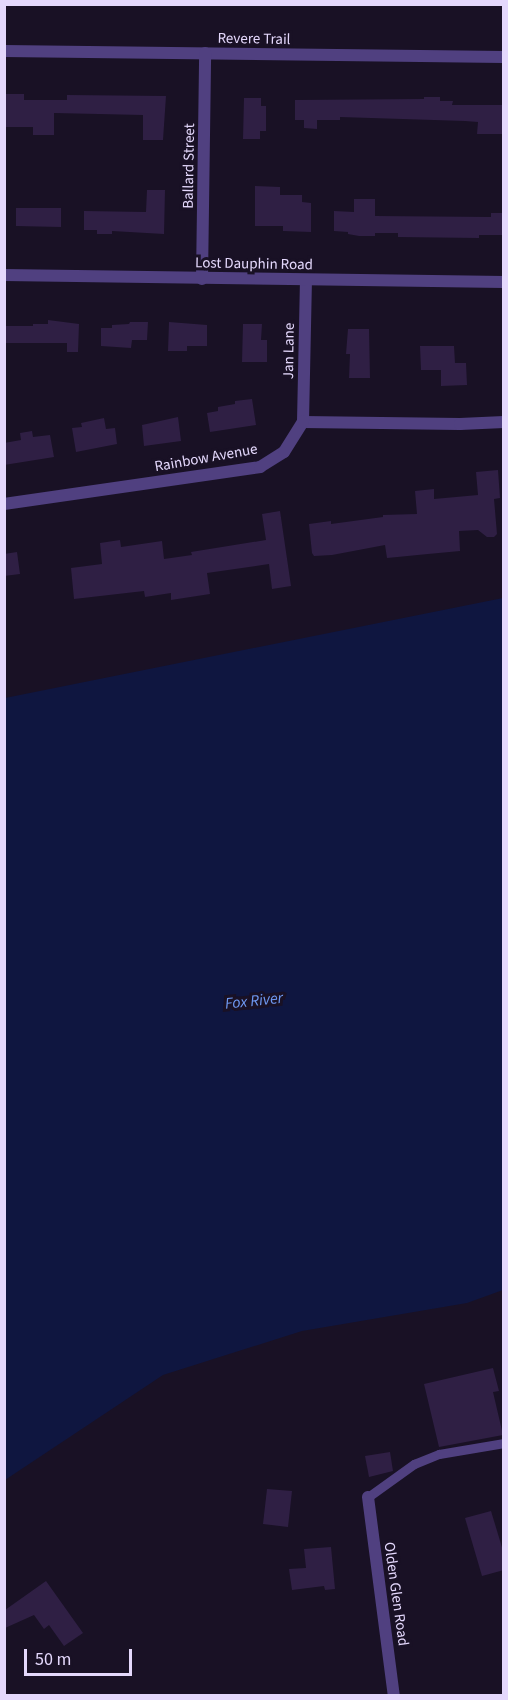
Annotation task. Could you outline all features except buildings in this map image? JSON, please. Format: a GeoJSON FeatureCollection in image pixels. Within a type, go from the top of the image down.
{"type":"FeatureCollection","features":[{"type":"Feature","properties":{"kind":"street","name":"Revere Trail"},"geometry":{"type":"LineString","coordinates":[[4,51],[504,57]]}},
{"type":"Feature","properties":{"kind":"street","name":"Ballard Street"},"geometry":{"type":"LineString","coordinates":[[202,279],[205,53]]}},
{"type":"Feature","properties":{"kind":"street","name":"Lost Dauphin Road"},"geometry":{"type":"LineString","coordinates":[[4,275],[504,282]]}},
{"type":"Feature","properties":{"kind":"street","name":"Jan Lane"},"geometry":{"type":"LineString","coordinates":[[303,422],[306,280]]}},
{"type":"Feature","properties":{"kind":"street"},"geometry":{"type":"LineString","coordinates":[[303,422],[459,424],[504,422]]}},
{"type":"Feature","properties":{"kind":"street","name":"Rainbow Avenue"},"geometry":{"type":"LineString","coordinates":[[4,504],[260,467],[284,452],[303,422]]}},
{"type":"Feature","properties":{"kind":"street","name":"Olden Glen Road"},"geometry":{"type":"LineString","coordinates":[[368,1497],[394,1695]]}},
{"type":"Feature","properties":{"kind":"lane"},"geometry":{"type":"LineString","coordinates":[[368,1497],[414,1464],[439,1454],[504,1443]]}},
{"type":"Feature","properties":{"kind":"water","name":"Fox River"},"geometry":{"type":"Polygon","coordinates":[[[503,598],[503,1290],[467,1303],[302,1331],[163,1375],[5,1480],[5,698],[503,598]]]}}]}
